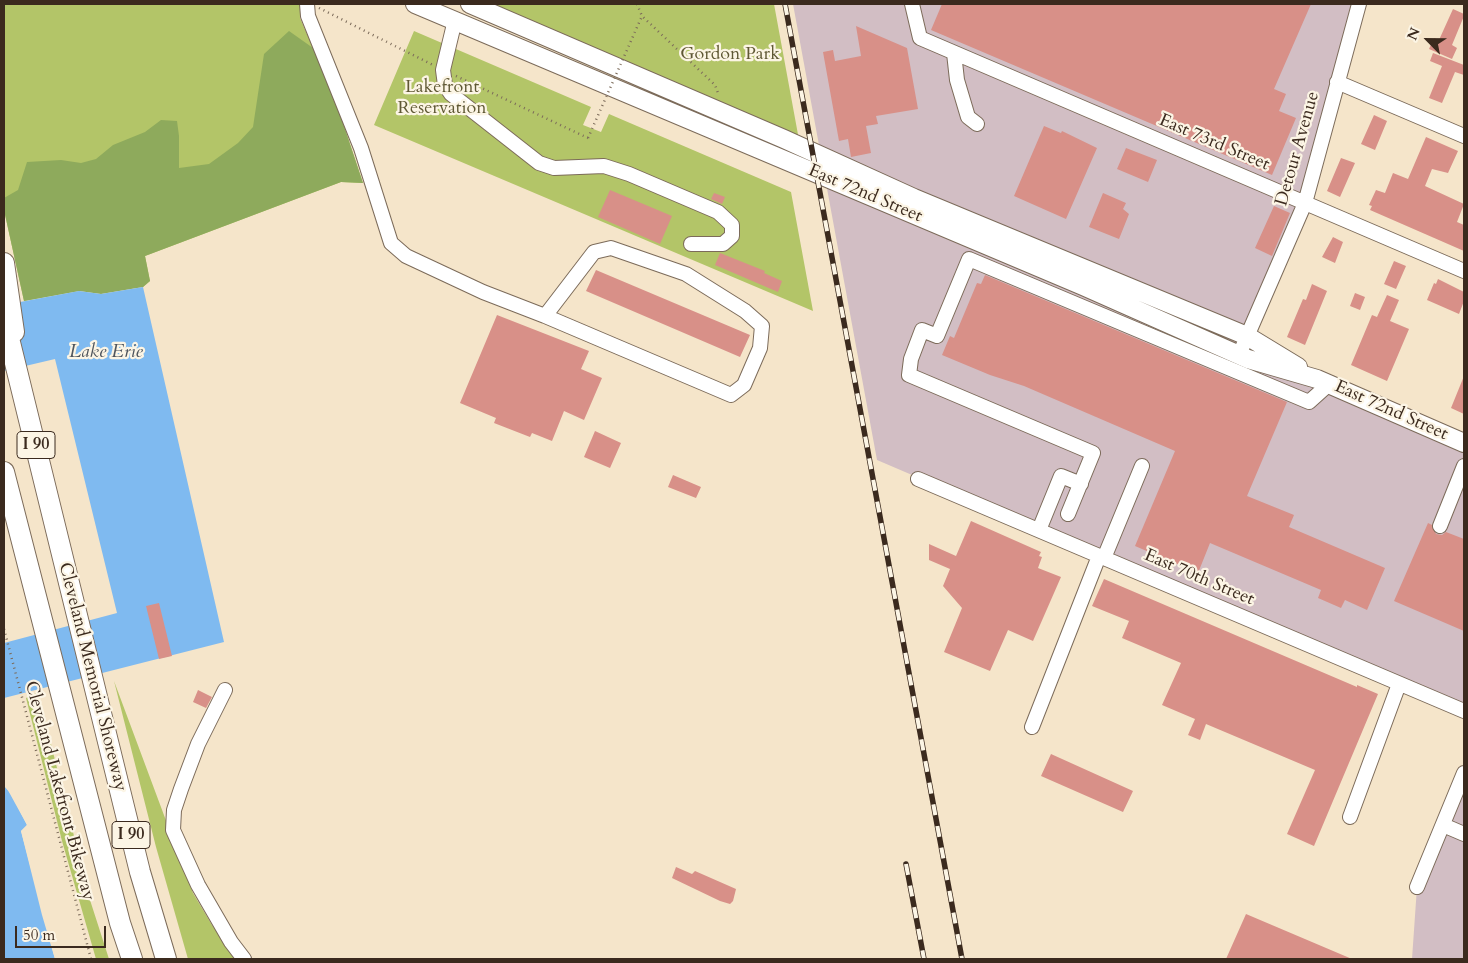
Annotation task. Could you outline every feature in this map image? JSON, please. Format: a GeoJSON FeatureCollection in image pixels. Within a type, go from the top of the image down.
{"type":"FeatureCollection","features":[{"type":"Feature","properties":{"kind":"highway"},"geometry":{"type":"LineString","coordinates":[[5,270],[23,393]]}},
{"type":"Feature","properties":{"kind":"highway","name":"I 90"},"geometry":{"type":"LineString","coordinates":[[4,318],[23,393]]}},
{"type":"Feature","properties":{"kind":"highway","name":"Cleveland Memorial Shoreway"},"geometry":{"type":"LineString","coordinates":[[23,393],[140,872],[166,959]]}},
{"type":"Feature","properties":{"kind":"highway","name":"Cleveland Memorial Shoreway"},"geometry":{"type":"LineString","coordinates":[[4,472],[66,719],[120,923],[132,959]]}},
{"type":"Feature","properties":{"kind":"main road","name":"East 72nd Street"},"geometry":{"type":"LineString","coordinates":[[414,4],[1074,282],[1239,355],[1323,381],[1464,443]]}},
{"type":"Feature","properties":{"kind":"main road"},"geometry":{"type":"LineString","coordinates":[[455,20],[463,4]]}},
{"type":"Feature","properties":{"kind":"main road","name":"East 72nd Street"},"geometry":{"type":"LineString","coordinates":[[470,4],[784,139],[914,198],[1247,336],[1323,381]]}},
{"type":"Feature","properties":{"kind":"street"},"geometry":{"type":"LineString","coordinates":[[307,4],[308,16],[361,148],[391,243],[406,256],[483,292],[545,316],[731,395],[744,385],[760,348],[762,326],[745,311],[686,274],[611,248],[594,252],[545,316]]}},
{"type":"Feature","properties":{"kind":"street","name":"East 73rd Street"},"geometry":{"type":"LineString","coordinates":[[912,4],[920,38],[1464,271]]}},
{"type":"Feature","properties":{"kind":"street","name":"Detour Avenue"},"geometry":{"type":"LineString","coordinates":[[1239,355],[1305,203],[1359,4]]}},
{"type":"Feature","properties":{"kind":"street"},"geometry":{"type":"LineString","coordinates":[[455,20],[443,70],[445,85],[451,94],[539,163],[562,168],[604,166],[620,171],[718,212],[732,226],[732,236],[723,244],[691,244]]}},
{"type":"Feature","properties":{"kind":"street"},"geometry":{"type":"LineString","coordinates":[[951,51],[968,117],[977,124]]}},
{"type":"Feature","properties":{"kind":"street"},"geometry":{"type":"LineString","coordinates":[[1337,82],[1464,136]]}},
{"type":"Feature","properties":{"kind":"street"},"geometry":{"type":"LineString","coordinates":[[1068,514],[1093,453],[909,375],[911,359],[922,330],[937,336],[969,259],[1309,402],[1323,381]]}},
{"type":"Feature","properties":{"kind":"street"},"geometry":{"type":"LineString","coordinates":[[1032,727],[1101,557],[1142,466]]}},
{"type":"Feature","properties":{"kind":"street"},"geometry":{"type":"LineString","coordinates":[[1440,526],[1464,466]]}},
{"type":"Feature","properties":{"kind":"street"},"geometry":{"type":"LineString","coordinates":[[1039,530],[1061,476],[1081,484]]}},
{"type":"Feature","properties":{"kind":"street","name":"East 70th Street"},"geometry":{"type":"LineString","coordinates":[[918,479],[1464,711]]}},
{"type":"Feature","properties":{"kind":"street"},"geometry":{"type":"LineString","coordinates":[[1350,817],[1399,684]]}},
{"type":"Feature","properties":{"kind":"street"},"geometry":{"type":"LineString","coordinates":[[225,690],[198,744],[181,788],[174,810],[174,830],[198,885],[231,942],[244,959]]}},
{"type":"Feature","properties":{"kind":"street"},"geometry":{"type":"LineString","coordinates":[[1417,887],[1464,773]]}},
{"type":"Feature","properties":{"kind":"street"},"geometry":{"type":"LineString","coordinates":[[1442,824],[1464,834]]}},
{"type":"Feature","properties":{"kind":"path"},"geometry":{"type":"LineString","coordinates":[[637,4],[642,16],[715,85],[718,93]]}},
{"type":"Feature","properties":{"kind":"path"},"geometry":{"type":"LineString","coordinates":[[588,138],[642,16]]}},
{"type":"Feature","properties":{"kind":"path","name":"Cleveland Lakefront Bikeway"},"geometry":{"type":"LineString","coordinates":[[4,629],[91,959]]}},
{"type":"Feature","properties":{"kind":"shaded area"},"geometry":{"type":"Polygon","coordinates":[[[793,4],[1359,4],[1305,203],[1239,355],[1464,443],[1464,711],[877,460],[793,4]]]}},
{"type":"Feature","properties":{"kind":"shaded area"},"geometry":{"type":"Polygon","coordinates":[[[1464,773],[1464,959],[1412,959],[1417,887],[1464,773]]]}},
{"type":"Feature","properties":{"kind":"green space"},"geometry":{"type":"Polygon","coordinates":[[[4,4],[301,4],[300,18],[335,99],[363,183],[341,182],[145,256],[150,281],[143,287],[79,291],[24,301],[4,210],[4,4]]]}},
{"type":"Feature","properties":{"kind":"green space","name":"Gordon Park"},"geometry":{"type":"Polygon","coordinates":[[[478,4],[774,4],[799,140],[478,4]]]}},
{"type":"Feature","properties":{"kind":"green space"},"geometry":{"type":"Polygon","coordinates":[[[289,31],[313,48],[335,99],[363,183],[341,182],[145,256],[150,281],[143,287],[101,294],[79,291],[24,301],[4,210],[4,198],[18,190],[27,162],[61,160],[81,163],[96,159],[113,145],[145,132],[161,120],[177,121],[179,168],[209,164],[238,143],[253,127],[264,54],[289,31]]]}},
{"type":"Feature","properties":{"kind":"green space","name":"Lakefront Reservation"},"geometry":{"type":"Polygon","coordinates":[[[414,31],[591,107],[583,125],[601,132],[609,114],[791,192],[813,311],[374,125],[414,31]]]}},
{"type":"Feature","properties":{"kind":"green space"},"geometry":{"type":"Polygon","coordinates":[[[114,681],[193,893],[212,925],[237,959],[188,959],[156,847],[114,681]]]}},
{"type":"Feature","properties":{"kind":"green space"},"geometry":{"type":"Polygon","coordinates":[[[38,692],[90,900],[109,959],[96,959],[62,841],[26,698],[38,692]]]}},
{"type":"Feature","properties":{"kind":"water","name":"Lake Erie"},"geometry":{"type":"Polygon","coordinates":[[[143,287],[224,642],[4,698],[4,643],[117,613],[55,359],[4,371],[4,305],[79,291],[101,294],[143,287]]]}},
{"type":"Feature","properties":{"kind":"water"},"geometry":{"type":"Polygon","coordinates":[[[4,786],[12,795],[27,825],[21,831],[55,959],[4,959],[4,786]]]}},
{"type":"Feature","properties":{"kind":"pier"},"geometry":{"type":"Polygon","coordinates":[[[4,783],[14,794],[30,824],[24,832],[58,959],[55,959],[42,915],[21,831],[27,825],[4,783]]]}},
{"type":"Feature","properties":{"kind":"building"},"geometry":{"type":"Polygon","coordinates":[[[942,4],[1311,4],[1274,89],[1286,94],[1279,111],[1296,118],[1272,175],[931,30],[942,4]]]}},
{"type":"Feature","properties":{"kind":"building"},"geometry":{"type":"Polygon","coordinates":[[[1453,9],[1464,14],[1464,16],[1452,45],[1457,48],[1452,59],[1429,49],[1434,38],[1439,40],[1453,9]]]}},
{"type":"Feature","properties":{"kind":"building"},"geometry":{"type":"Polygon","coordinates":[[[856,26],[907,48],[918,109],[876,116],[878,124],[866,126],[871,153],[851,157],[848,139],[839,141],[823,52],[833,50],[835,61],[861,56],[856,26]]]}},
{"type":"Feature","properties":{"kind":"building"},"geometry":{"type":"Polygon","coordinates":[[[1433,53],[1464,65],[1464,75],[1455,72],[1442,103],[1429,98],[1442,66],[1430,61],[1433,53]]]}},
{"type":"Feature","properties":{"kind":"building"},"geometry":{"type":"Polygon","coordinates":[[[1374,115],[1387,121],[1375,150],[1361,144],[1374,115]]]}},
{"type":"Feature","properties":{"kind":"building"},"geometry":{"type":"Polygon","coordinates":[[[1044,126],[1061,133],[1062,131],[1097,148],[1066,219],[1014,196],[1044,126]]]}},
{"type":"Feature","properties":{"kind":"building"},"geometry":{"type":"Polygon","coordinates":[[[1426,137],[1458,151],[1448,173],[1432,169],[1425,186],[1464,204],[1457,222],[1464,225],[1464,251],[1370,210],[1372,206],[1369,205],[1376,190],[1385,193],[1393,173],[1408,179],[1426,137]]]}},
{"type":"Feature","properties":{"kind":"building"},"geometry":{"type":"Polygon","coordinates":[[[1126,148],[1157,160],[1148,182],[1117,169],[1126,148]]]}},
{"type":"Feature","properties":{"kind":"building"},"geometry":{"type":"Polygon","coordinates":[[[1341,158],[1355,163],[1340,197],[1327,191],[1341,158]]]}},
{"type":"Feature","properties":{"kind":"building"},"geometry":{"type":"Polygon","coordinates":[[[610,190],[672,216],[660,244],[598,217],[610,190]]]}},
{"type":"Feature","properties":{"kind":"building"},"geometry":{"type":"Polygon","coordinates":[[[714,193],[725,197],[722,204],[711,199],[714,193]]]}},
{"type":"Feature","properties":{"kind":"building"},"geometry":{"type":"Polygon","coordinates":[[[1103,193],[1126,203],[1123,209],[1129,214],[1119,239],[1089,227],[1103,193]]]}},
{"type":"Feature","properties":{"kind":"building"},"geometry":{"type":"Polygon","coordinates":[[[1274,206],[1290,213],[1272,256],[1255,248],[1274,206]]]}},
{"type":"Feature","properties":{"kind":"building"},"geometry":{"type":"Polygon","coordinates":[[[1333,237],[1343,242],[1335,263],[1322,257],[1333,237]]]}},
{"type":"Feature","properties":{"kind":"building"},"geometry":{"type":"Polygon","coordinates":[[[720,253],[765,271],[764,273],[782,281],[778,292],[715,265],[720,253]]]}},
{"type":"Feature","properties":{"kind":"building"},"geometry":{"type":"Polygon","coordinates":[[[1394,261],[1406,266],[1396,289],[1384,284],[1394,261]]]}},
{"type":"Feature","properties":{"kind":"building"},"geometry":{"type":"Polygon","coordinates":[[[596,270],[750,335],[740,357],[586,291],[596,270]]]}},
{"type":"Feature","properties":{"kind":"building"},"geometry":{"type":"Polygon","coordinates":[[[985,275],[1287,402],[1247,496],[1294,515],[1289,527],[1385,568],[1367,610],[1345,600],[1341,608],[1318,598],[1321,590],[1210,543],[1198,573],[1135,546],[1175,451],[1024,386],[990,375],[942,355],[950,336],[954,338],[977,283],[981,284],[985,275]]]}},
{"type":"Feature","properties":{"kind":"building"},"geometry":{"type":"Polygon","coordinates":[[[1438,279],[1464,292],[1464,301],[1459,314],[1427,300],[1434,283],[1436,284],[1438,279]]]}},
{"type":"Feature","properties":{"kind":"building"},"geometry":{"type":"Polygon","coordinates":[[[1312,284],[1327,291],[1305,345],[1287,337],[1303,299],[1306,300],[1312,284]]]}},
{"type":"Feature","properties":{"kind":"building"},"geometry":{"type":"Polygon","coordinates":[[[1355,293],[1365,297],[1360,310],[1350,306],[1355,293]]]}},
{"type":"Feature","properties":{"kind":"building"},"geometry":{"type":"Polygon","coordinates":[[[1387,295],[1399,300],[1390,321],[1409,329],[1387,381],[1351,365],[1372,315],[1377,317],[1387,295]]]}},
{"type":"Feature","properties":{"kind":"building"},"geometry":{"type":"Polygon","coordinates":[[[497,315],[589,351],[581,369],[602,378],[584,420],[564,411],[552,441],[532,433],[530,437],[494,423],[496,418],[460,403],[497,315]]]}},
{"type":"Feature","properties":{"kind":"building"},"geometry":{"type":"Polygon","coordinates":[[[1464,376],[1464,414],[1451,408],[1464,376]]]}},
{"type":"Feature","properties":{"kind":"building"},"geometry":{"type":"Polygon","coordinates":[[[595,431],[621,443],[610,468],[584,457],[595,431]]]}},
{"type":"Feature","properties":{"kind":"building"},"geometry":{"type":"Polygon","coordinates":[[[673,475],[701,487],[696,498],[668,487],[673,475]]]}},
{"type":"Feature","properties":{"kind":"building"},"geometry":{"type":"Polygon","coordinates":[[[971,521],[1041,552],[1039,556],[1042,557],[1038,568],[1061,577],[1033,641],[1008,630],[990,671],[944,652],[962,608],[943,586],[950,569],[929,560],[929,544],[956,556],[971,521]]]}},
{"type":"Feature","properties":{"kind":"building"},"geometry":{"type":"Polygon","coordinates":[[[1428,523],[1432,525],[1436,534],[1442,535],[1446,532],[1464,539],[1464,631],[1394,601],[1428,523]]]}},
{"type":"Feature","properties":{"kind":"building"},"geometry":{"type":"Polygon","coordinates":[[[1104,579],[1357,687],[1357,685],[1378,694],[1314,846],[1287,834],[1315,770],[1206,724],[1200,740],[1188,735],[1195,719],[1162,705],[1181,663],[1122,638],[1129,621],[1092,606],[1104,579]]]}},
{"type":"Feature","properties":{"kind":"building"},"geometry":{"type":"Polygon","coordinates":[[[159,603],[172,656],[159,659],[146,606],[159,603]]]}},
{"type":"Feature","properties":{"kind":"building"},"geometry":{"type":"Polygon","coordinates":[[[198,690],[212,697],[206,708],[193,702],[198,690]]]}},
{"type":"Feature","properties":{"kind":"building"},"geometry":{"type":"Polygon","coordinates":[[[1051,754],[1133,791],[1123,812],[1041,776],[1051,754]]]}},
{"type":"Feature","properties":{"kind":"building"},"geometry":{"type":"Polygon","coordinates":[[[676,867],[692,874],[695,871],[736,889],[733,901],[730,904],[720,901],[672,878],[676,867]]]}},
{"type":"Feature","properties":{"kind":"building"},"geometry":{"type":"Polygon","coordinates":[[[1246,914],[1352,959],[1226,959],[1246,914]]]}},
{"type":"Feature","properties":{"kind":"railway"},"geometry":{"type":"LineString","coordinates":[[785,4],[962,959]]}},
{"type":"Feature","properties":{"kind":"railway"},"geometry":{"type":"LineString","coordinates":[[906,864],[924,959]]}}]}
